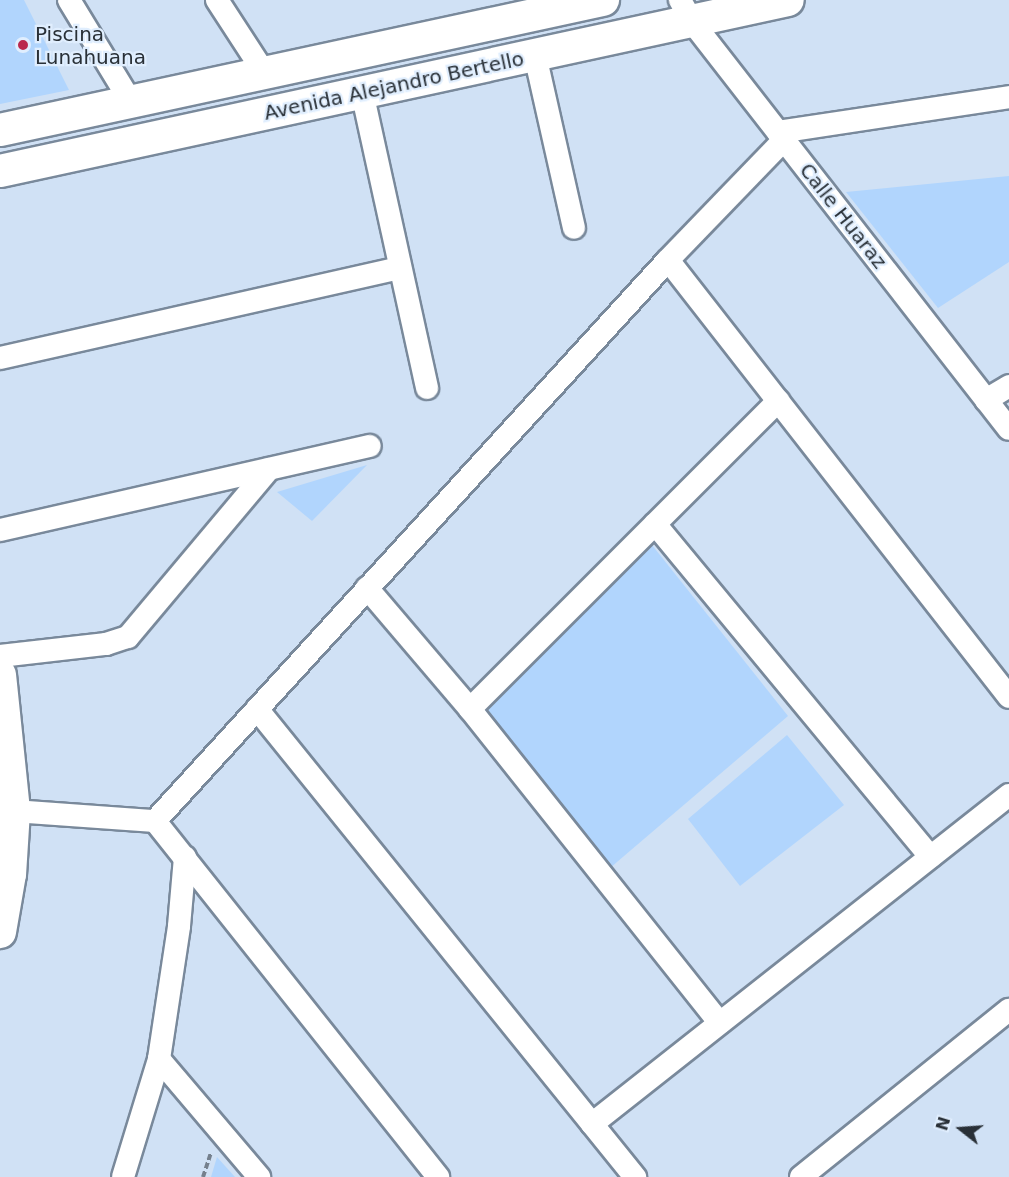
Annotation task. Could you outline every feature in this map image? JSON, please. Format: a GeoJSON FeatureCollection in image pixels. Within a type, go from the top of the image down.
{"type":"FeatureCollection","features":[{"type":"Feature","properties":{"kind":"main road","name":"Avenida Alejandro Bertello"},"geometry":{"type":"LineString","coordinates":[[0,130],[603,0]]}},
{"type":"Feature","properties":{"kind":"main road","name":"Avenida Alejandro Bertello"},"geometry":{"type":"LineString","coordinates":[[0,171],[535,55],[686,11],[788,0]]}},
{"type":"Feature","properties":{"kind":"main road"},"geometry":{"type":"LineString","coordinates":[[0,675],[14,811],[0,932]]}},
{"type":"Feature","properties":{"kind":"street"},"geometry":{"type":"LineString","coordinates":[[69,0],[131,102]]}},
{"type":"Feature","properties":{"kind":"street"},"geometry":{"type":"LineString","coordinates":[[217,0],[265,74]]}},
{"type":"Feature","properties":{"kind":"street","name":"Calle Huaraz"},"geometry":{"type":"LineString","coordinates":[[686,11],[1009,429]]}},
{"type":"Feature","properties":{"kind":"street"},"geometry":{"type":"LineString","coordinates":[[535,55],[574,228]]}},
{"type":"Feature","properties":{"kind":"street"},"geometry":{"type":"LineString","coordinates":[[362,92],[427,388]]}},
{"type":"Feature","properties":{"kind":"street"},"geometry":{"type":"LineString","coordinates":[[155,821],[781,136],[1009,98]]}},
{"type":"Feature","properties":{"kind":"street"},"geometry":{"type":"LineString","coordinates":[[668,260],[1008,692]]}},
{"type":"Feature","properties":{"kind":"street"},"geometry":{"type":"LineString","coordinates":[[0,358],[400,268]]}},
{"type":"Feature","properties":{"kind":"street"},"geometry":{"type":"LineString","coordinates":[[986,400],[1009,386]]}},
{"type":"Feature","properties":{"kind":"street"},"geometry":{"type":"LineString","coordinates":[[470,709],[778,401]]}},
{"type":"Feature","properties":{"kind":"street"},"geometry":{"type":"LineString","coordinates":[[0,530],[370,447]]}},
{"type":"Feature","properties":{"kind":"street"},"geometry":{"type":"LineString","coordinates":[[0,656],[106,644],[128,637],[269,469]]}},
{"type":"Feature","properties":{"kind":"street"},"geometry":{"type":"LineString","coordinates":[[655,524],[930,857]]}},
{"type":"Feature","properties":{"kind":"street"},"geometry":{"type":"LineString","coordinates":[[367,588],[470,709],[720,1023]]}},
{"type":"Feature","properties":{"kind":"street"},"geometry":{"type":"LineString","coordinates":[[257,709],[635,1177]]}},
{"type":"Feature","properties":{"kind":"street"},"geometry":{"type":"LineString","coordinates":[[592,1124],[1009,795]]}},
{"type":"Feature","properties":{"kind":"street"},"geometry":{"type":"LineString","coordinates":[[14,811],[155,821],[438,1177]]}},
{"type":"Feature","properties":{"kind":"street"},"geometry":{"type":"LineString","coordinates":[[123,1177],[159,1059],[179,926],[185,857]]}},
{"type":"Feature","properties":{"kind":"street"},"geometry":{"type":"LineString","coordinates":[[801,1177],[1009,1010]]}},
{"type":"Feature","properties":{"kind":"street"},"geometry":{"type":"LineString","coordinates":[[159,1059],[259,1177]]}},
{"type":"Feature","properties":{"kind":"shaded area","name":"Piscina Lunahuana"},"geometry":{"type":"Polygon","coordinates":[[[0,0],[24,0],[69,90],[0,104],[0,0]]]}},
{"type":"Feature","properties":{"kind":"shaded area"},"geometry":{"type":"Polygon","coordinates":[[[1009,176],[1009,262],[938,308],[846,192],[1009,176]]]}},
{"type":"Feature","properties":{"kind":"shaded area"},"geometry":{"type":"Polygon","coordinates":[[[367,465],[312,521],[277,492],[367,465]]]}},
{"type":"Feature","properties":{"kind":"shaded area"},"geometry":{"type":"Polygon","coordinates":[[[652,545],[788,716],[610,868],[487,711],[652,545]]]}},
{"type":"Feature","properties":{"kind":"shaded area"},"geometry":{"type":"Polygon","coordinates":[[[787,735],[844,805],[740,886],[688,819],[787,735]]]}},
{"type":"Feature","properties":{"kind":"shaded area"},"geometry":{"type":"Polygon","coordinates":[[[217,1157],[235,1177],[211,1177],[217,1157]]]}},
{"type":"Feature","properties":{"kind":"place","name":"Piscina Lunahuana"},"geometry":{"type":"Point","coordinates":[23,45]}}]}
